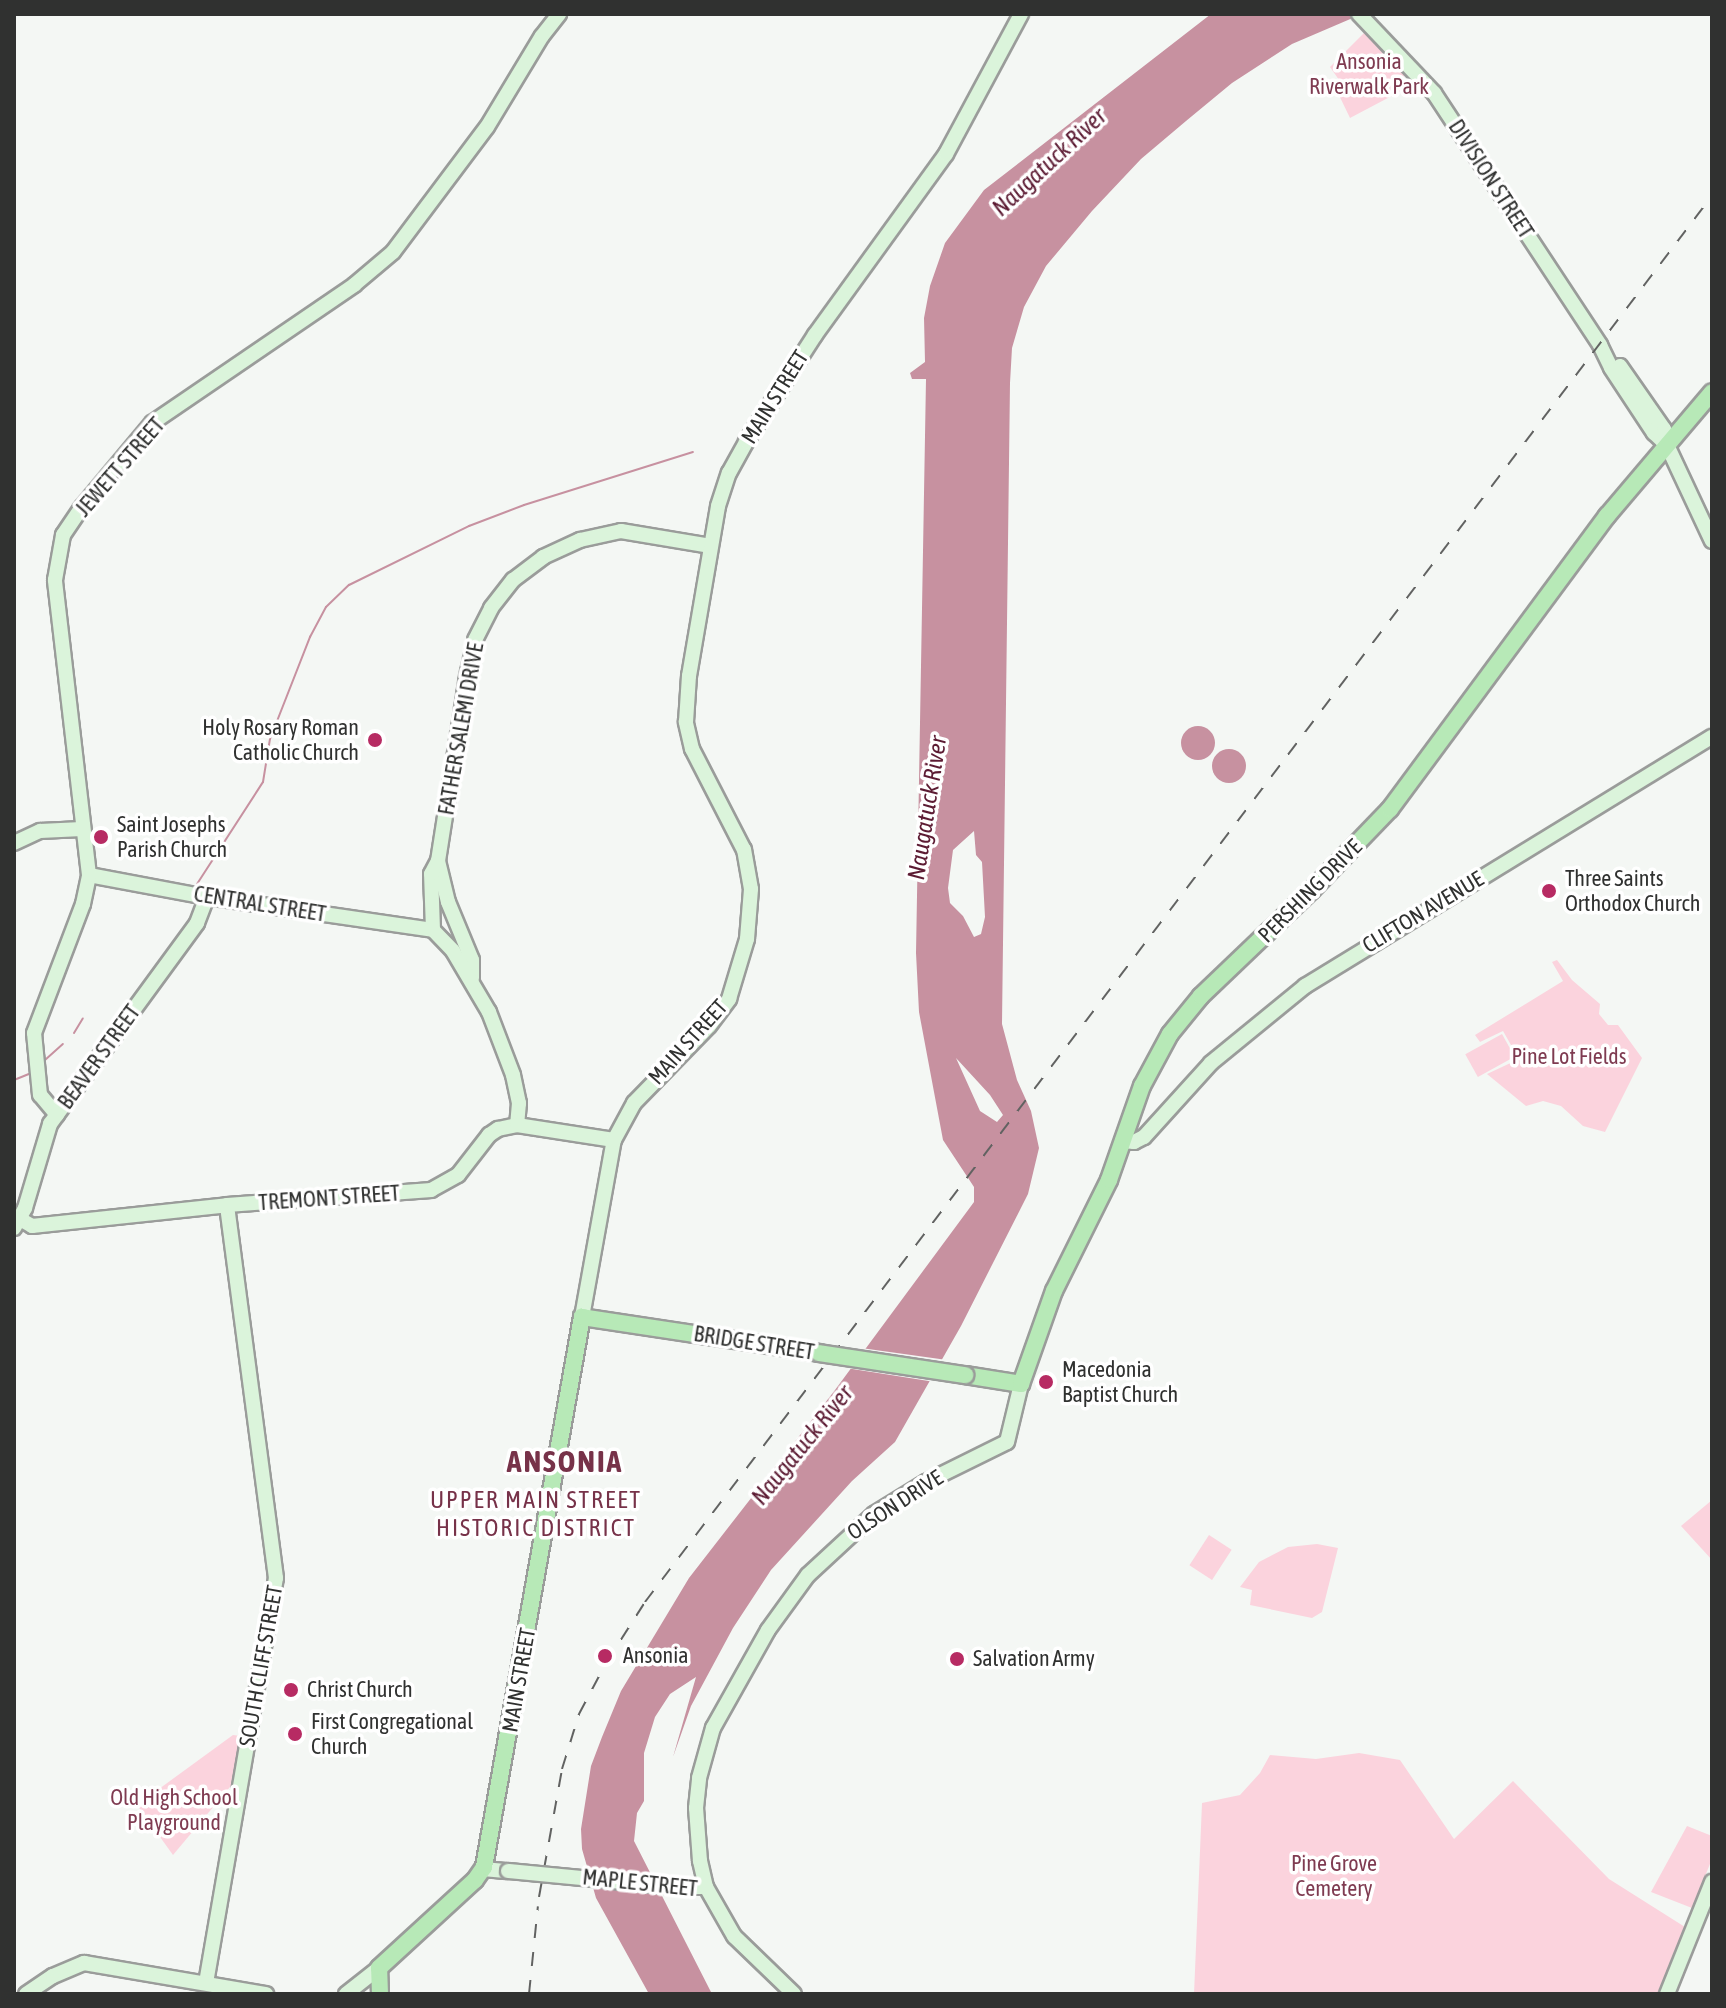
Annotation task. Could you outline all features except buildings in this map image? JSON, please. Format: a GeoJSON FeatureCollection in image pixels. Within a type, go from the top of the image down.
{"type":"FeatureCollection","features":[{"type":"Feature","properties":{"kind":"main road","name":"JEWETT STREET"},"geometry":{"type":"LineString","coordinates":[[57,1115],[40,1095],[34,1033],[83,904],[89,875],[68,669],[55,580],[63,535],[81,508],[152,423],[354,285],[393,252],[494,117],[542,36],[559,14]]}},
{"type":"Feature","properties":{"kind":"main road","name":"MAIN STREET"},"geometry":{"type":"LineString","coordinates":[[483,1869],[614,1140],[634,1103],[709,1026],[729,999],[747,939],[751,889],[744,850],[692,749],[686,722],[689,676],[711,546],[729,473],[815,335],[946,154],[1021,14]]}},
{"type":"Feature","properties":{"kind":"main road","name":"DIVISION STREET"},"geometry":{"type":"LineString","coordinates":[[1359,14],[1437,97],[1607,356],[1621,366],[1660,422],[1667,445],[1712,541]]}},
{"type":"Feature","properties":{"kind":"main road","name":"PERSHING DRIVE"},"geometry":{"type":"LineString","coordinates":[[1007,1442],[1021,1384],[1054,1291],[1109,1180],[1130,1117],[1170,1034],[1201,996],[1303,899],[1390,809],[1598,528],[1712,392]]}},
{"type":"Feature","properties":{"kind":"main road","name":"FATHER SALEMI DRIVE"},"geometry":{"type":"LineString","coordinates":[[433,930],[431,874],[438,861],[475,640],[491,608],[513,580],[543,557],[580,540],[621,531],[711,546]]}},
{"type":"Feature","properties":{"kind":"main road","name":"CLIFTON AVENUE"},"geometry":{"type":"LineString","coordinates":[[1122,1141],[1140,1140],[1211,1063],[1305,986],[1712,737]]}},
{"type":"Feature","properties":{"kind":"main road"},"geometry":{"type":"LineString","coordinates":[[14,843],[40,831],[82,829]]}},
{"type":"Feature","properties":{"kind":"main road","name":"FATHER SALEMI DRIVE"},"geometry":{"type":"LineString","coordinates":[[438,861],[448,902],[472,960],[473,981]]}},
{"type":"Feature","properties":{"kind":"main road","name":"CENTRAL STREET"},"geometry":{"type":"LineString","coordinates":[[89,875],[207,897],[433,930]]}},
{"type":"Feature","properties":{"kind":"main road","name":"BEAVER STREET"},"geometry":{"type":"LineString","coordinates":[[17,1224],[44,1139],[57,1115],[197,923],[207,897]]}},
{"type":"Feature","properties":{"kind":"main road"},"geometry":{"type":"LineString","coordinates":[[448,902],[433,930],[448,944],[473,981],[513,1075],[519,1103],[517,1125],[614,1140]]}},
{"type":"Feature","properties":{"kind":"main road"},"geometry":{"type":"LineString","coordinates":[[1130,1117],[1158,1118]]}},
{"type":"Feature","properties":{"kind":"main road","name":"TREMONT STREET"},"geometry":{"type":"LineString","coordinates":[[17,1224],[32,1226],[227,1205],[431,1190],[458,1175],[489,1135],[498,1129],[517,1125]]}},
{"type":"Feature","properties":{"kind":"main road","name":"SOUTH CLIFF STREET"},"geometry":{"type":"LineString","coordinates":[[206,1983],[276,1578],[276,1555],[227,1205]]}},
{"type":"Feature","properties":{"kind":"main road","name":"BRIDGE STREET"},"geometry":{"type":"LineString","coordinates":[[582,1317],[1021,1384]]}},
{"type":"Feature","properties":{"kind":"main road","name":"OLSON DRIVE"},"geometry":{"type":"LineString","coordinates":[[706,1887],[697,1837],[697,1793],[705,1753],[722,1710],[785,1602],[837,1544],[894,1501],[982,1451],[1007,1442]]}},
{"type":"Feature","properties":{"kind":"main road"},"geometry":{"type":"LineString","coordinates":[[346,1994],[379,1968],[475,1880],[483,1869]]}},
{"type":"Feature","properties":{"kind":"main road","name":"MAPLE STREET"},"geometry":{"type":"LineString","coordinates":[[483,1869],[673,1887],[706,1887],[734,1936],[794,1994]]}},
{"type":"Feature","properties":{"kind":"main road"},"geometry":{"type":"LineString","coordinates":[[1667,1994],[1712,1882]]}},
{"type":"Feature","properties":{"kind":"main road"},"geometry":{"type":"LineString","coordinates":[[26,1994],[75,1966],[94,1964],[266,1994]]}},
{"type":"Feature","properties":{"kind":"main road"},"geometry":{"type":"LineString","coordinates":[[379,1968],[380,1994]]}},
{"type":"Feature","properties":{"kind":"green space","name":"Ansonia Riverwalk Park"},"geometry":{"type":"Polygon","coordinates":[[[1366,31],[1401,67],[1403,90],[1350,118],[1337,91],[1344,87],[1330,67],[1366,31]]]}},
{"type":"Feature","properties":{"kind":"green space","name":"Pine Lot Fields"},"geometry":{"type":"Polygon","coordinates":[[[1557,960],[1572,980],[1600,1004],[1599,1014],[1608,1025],[1618,1025],[1642,1058],[1605,1132],[1583,1126],[1561,1106],[1543,1101],[1526,1106],[1487,1074],[1519,1059],[1503,1031],[1480,1042],[1475,1035],[1563,981],[1552,962],[1557,960]]]}},
{"type":"Feature","properties":{"kind":"green space"},"geometry":{"type":"Polygon","coordinates":[[[1502,1034],[1515,1057],[1478,1077],[1465,1054],[1502,1034]]]}},
{"type":"Feature","properties":{"kind":"green space"},"geometry":{"type":"Polygon","coordinates":[[[1712,1500],[1712,1560],[1681,1526],[1712,1500]]]}},
{"type":"Feature","properties":{"kind":"green space"},"geometry":{"type":"Polygon","coordinates":[[[1209,1535],[1232,1550],[1212,1580],[1189,1565],[1209,1535]]]}},
{"type":"Feature","properties":{"kind":"green space"},"geometry":{"type":"Polygon","coordinates":[[[1317,1544],[1338,1548],[1322,1612],[1312,1618],[1250,1605],[1252,1590],[1240,1587],[1259,1562],[1288,1547],[1317,1544]]]}},
{"type":"Feature","properties":{"kind":"green space","name":"Old High School Playground"},"geometry":{"type":"Polygon","coordinates":[[[233,1735],[241,1736],[235,1781],[173,1855],[137,1805],[233,1735]]]}},
{"type":"Feature","properties":{"kind":"green space","name":"Pine Grove Cemetery"},"geometry":{"type":"Polygon","coordinates":[[[1359,1753],[1400,1760],[1454,1839],[1513,1781],[1609,1879],[1685,1927],[1659,1994],[1194,1994],[1202,1803],[1240,1795],[1260,1773],[1270,1755],[1316,1759],[1359,1753]]]}},
{"type":"Feature","properties":{"kind":"green space"},"geometry":{"type":"Polygon","coordinates":[[[1687,1826],[1712,1836],[1712,1859],[1692,1908],[1651,1892],[1687,1826]]]}},
{"type":"Feature","properties":{"kind":"water","name":"Naugatuck River"},"geometry":{"type":"Polygon","coordinates":[[[1211,14],[1362,14],[1292,44],[1232,83],[1141,159],[1046,266],[1024,307],[1012,348],[1010,383],[1002,1024],[1017,1080],[1031,1111],[1039,1148],[1028,1194],[961,1326],[895,1442],[852,1481],[771,1570],[733,1628],[691,1706],[673,1757],[696,1677],[670,1694],[655,1717],[644,1753],[644,1801],[637,1813],[634,1841],[712,1994],[649,1994],[596,1898],[582,1849],[581,1829],[591,1766],[602,1737],[621,1691],[689,1578],[835,1390],[974,1202],[974,1187],[943,1140],[919,1012],[916,953],[926,379],[912,379],[910,373],[925,362],[924,318],[930,286],[945,243],[984,190],[1211,14]],[[974,831],[953,850],[948,888],[950,903],[963,916],[974,937],[981,934],[985,917],[982,862],[976,855],[974,831]],[[956,1058],[980,1111],[997,1122],[1003,1115],[990,1095],[956,1058]]]}},
{"type":"Feature","properties":{"kind":"water"},"geometry":{"type":"Polygon","coordinates":[[[1198,726],[1210,731],[1215,743],[1210,755],[1198,760],[1186,755],[1181,743],[1186,731],[1198,726]]]}},
{"type":"Feature","properties":{"kind":"water"},"geometry":{"type":"Polygon","coordinates":[[[1229,749],[1241,754],[1246,766],[1241,778],[1229,783],[1217,778],[1212,766],[1217,754],[1229,749]]]}},
{"type":"Feature","properties":{"kind":"pier"},"geometry":{"type":"Polygon","coordinates":[[[861,1348],[947,1360],[935,1382],[846,1368],[861,1348]]]}},
{"type":"Feature","properties":{"kind":"waterway"},"geometry":{"type":"LineString","coordinates":[[197,884],[263,782],[270,739],[310,637],[326,607],[349,585],[469,526],[524,505],[693,452]]}},
{"type":"Feature","properties":{"kind":"waterway"},"geometry":{"type":"LineString","coordinates":[[74,1033],[83,1018]]}},
{"type":"Feature","properties":{"kind":"waterway"},"geometry":{"type":"LineString","coordinates":[[45,1060],[63,1044]]}},
{"type":"Feature","properties":{"kind":"waterway"},"geometry":{"type":"LineString","coordinates":[[14,1080],[29,1074]]}},
{"type":"Feature","properties":{"kind":"railway"},"geometry":{"type":"LineString","coordinates":[[539,1897],[562,1769],[579,1714],[606,1663],[645,1602],[1712,196]]}},
{"type":"Feature","properties":{"kind":"railway"},"geometry":{"type":"LineString","coordinates":[[529,1994],[538,1906]]}},
{"type":"Feature","properties":{"kind":"place","name":"Holy Rosary Roman Catholic Church"},"geometry":{"type":"Point","coordinates":[375,740]}},
{"type":"Feature","properties":{"kind":"place","name":"Saint Josephs Parish Church"},"geometry":{"type":"Point","coordinates":[101,837]}},
{"type":"Feature","properties":{"kind":"place","name":"Three Saints Orthodox Church"},"geometry":{"type":"Point","coordinates":[1549,891]}},
{"type":"Feature","properties":{"kind":"place","name":"Macedonia Baptist Church"},"geometry":{"type":"Point","coordinates":[1046,1382]}},
{"type":"Feature","properties":{"kind":"place","name":"Ansonia"},"geometry":{"type":"Point","coordinates":[605,1656]}},
{"type":"Feature","properties":{"kind":"place","name":"Salvation Army"},"geometry":{"type":"Point","coordinates":[957,1659]}},
{"type":"Feature","properties":{"kind":"place","name":"Christ Church"},"geometry":{"type":"Point","coordinates":[291,1690]}},
{"type":"Feature","properties":{"kind":"place","name":"First Congregational Church"},"geometry":{"type":"Point","coordinates":[295,1734]}},
{"type":"Feature","properties":{"kind":"district","name":"ANSONIA"},"geometry":{"type":"Point","coordinates":[565,1461]}},
{"type":"Feature","properties":{"kind":"district","name":"UPPER MAIN STREET HISTORIC DISTRICT"},"geometry":{"type":"Point","coordinates":[536,1514]}}]}
